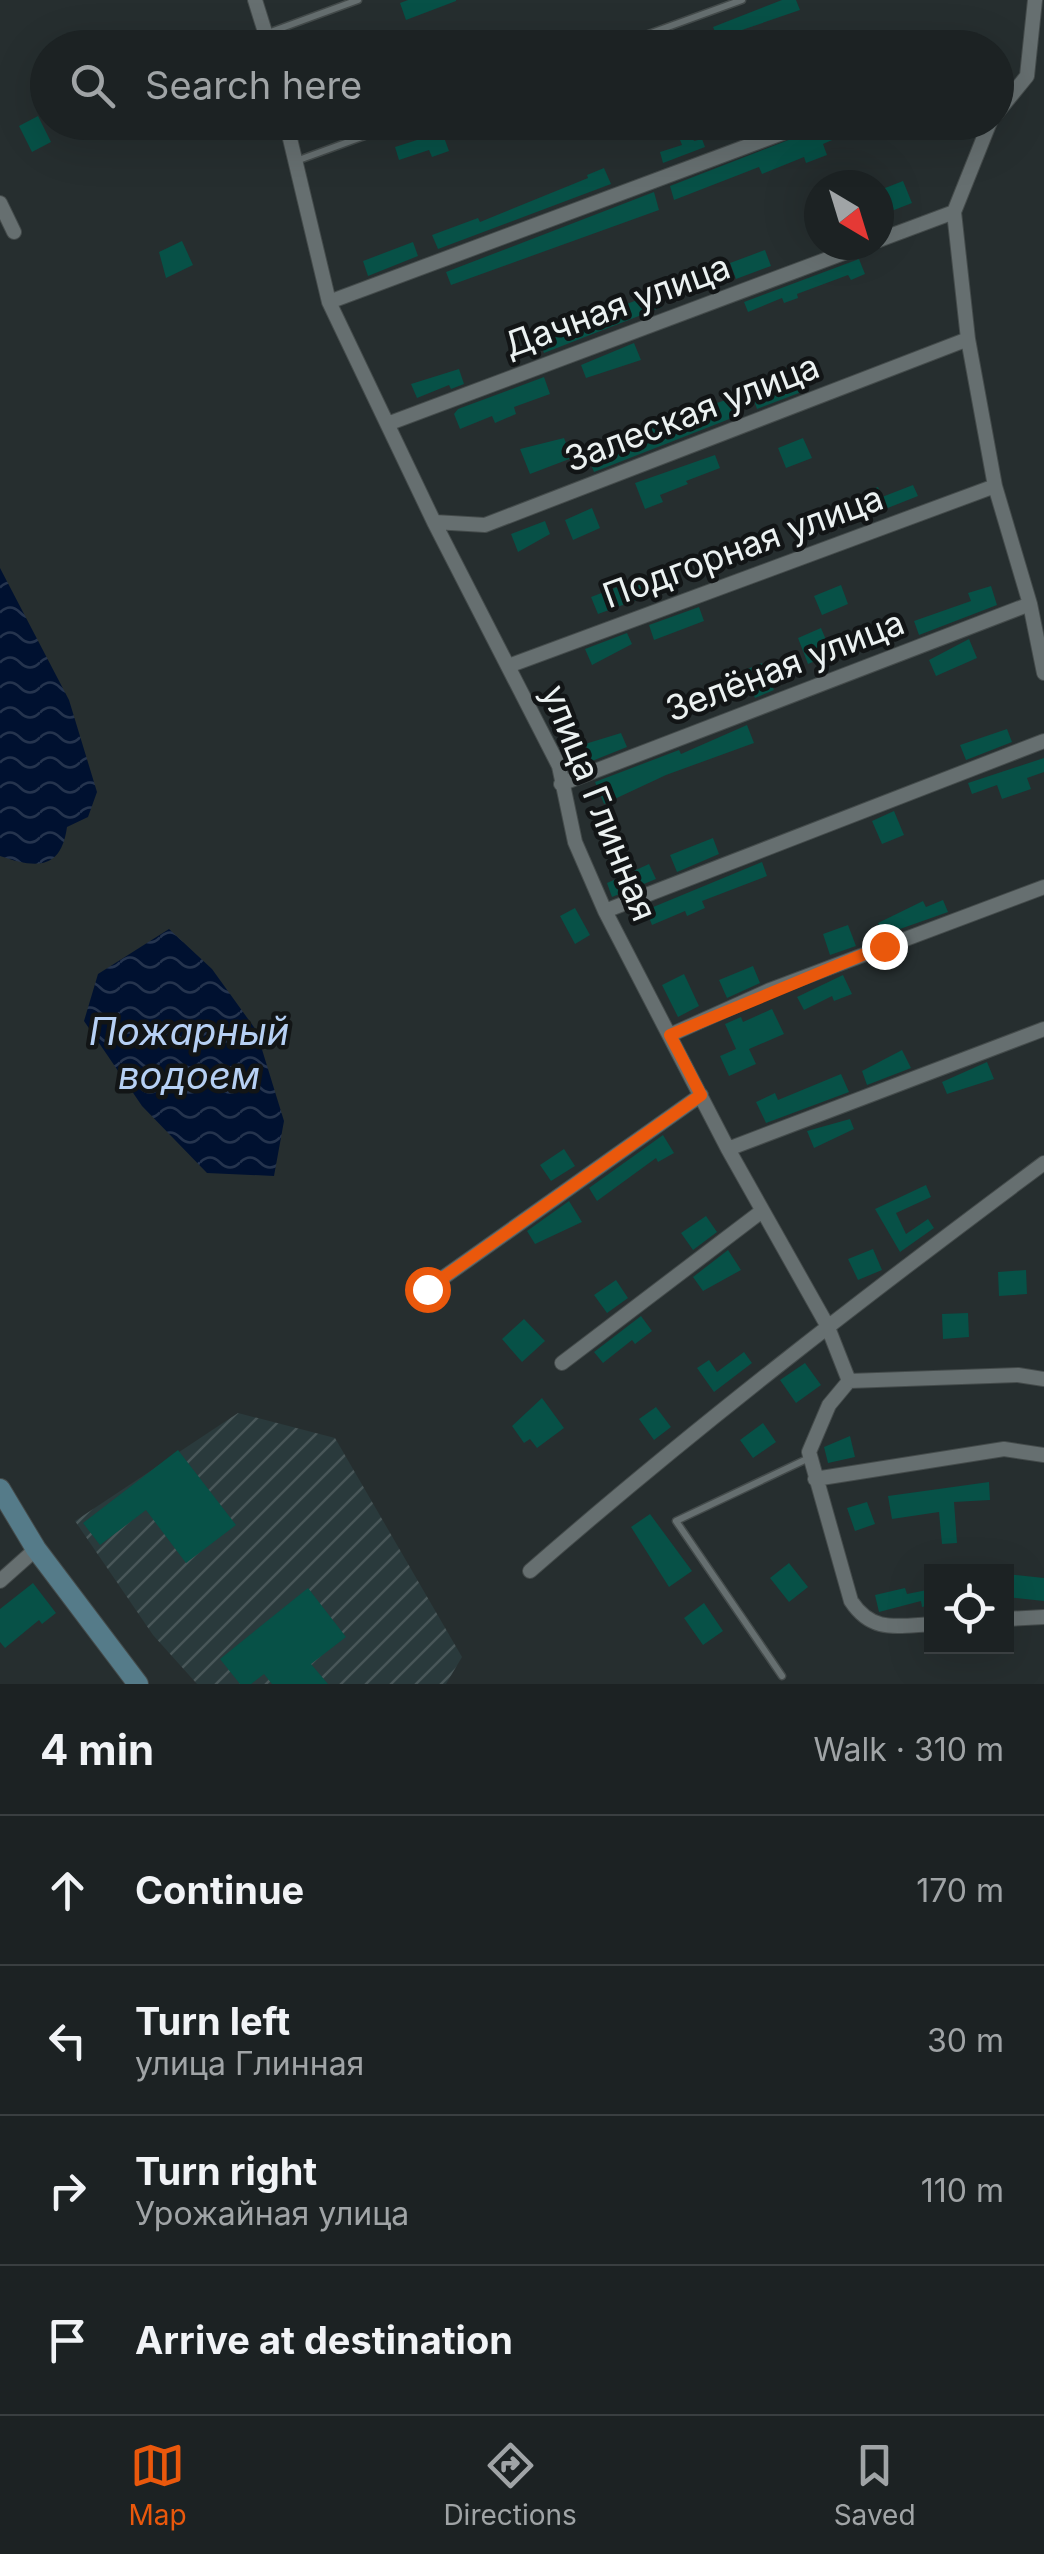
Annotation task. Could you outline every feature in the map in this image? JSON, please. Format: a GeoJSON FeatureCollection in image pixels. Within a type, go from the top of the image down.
{"type":"FeatureCollection","features":[{"type":"Feature","properties":{"kind":"main road"},"geometry":{"type":"LineString","coordinates":[[0,1489],[36,1549],[138,1684]]}},
{"type":"Feature","properties":{"kind":"street"},"geometry":{"type":"LineString","coordinates":[[255,0],[265,30]]}},
{"type":"Feature","properties":{"kind":"street"},"geometry":{"type":"LineString","coordinates":[[1014,92],[1027,76],[1035,0]]}},
{"type":"Feature","properties":{"kind":"street","name":"улица Глинная"},"geometry":{"type":"LineString","coordinates":[[290,140],[329,302],[390,422],[434,522],[511,665],[559,766],[575,842],[604,911],[728,1149],[827,1324],[849,1381]]}},
{"type":"Feature","properties":{"kind":"street"},"geometry":{"type":"LineString","coordinates":[[329,302],[764,140]]}},
{"type":"Feature","properties":{"kind":"street"},"geometry":{"type":"LineString","coordinates":[[983,140],[954,212],[968,339],[995,486],[1030,604],[1044,672]]}},
{"type":"Feature","properties":{"kind":"street"},"geometry":{"type":"LineString","coordinates":[[0,204],[14,232]]}},
{"type":"Feature","properties":{"kind":"street"},"geometry":{"type":"LineString","coordinates":[[894,234],[954,212]]}},
{"type":"Feature","properties":{"kind":"street","name":"Дачная улица"},"geometry":{"type":"LineString","coordinates":[[390,422],[826,260]]}},
{"type":"Feature","properties":{"kind":"street","name":"Залеская улица"},"geometry":{"type":"LineString","coordinates":[[434,522],[485,526],[968,339]]}},
{"type":"Feature","properties":{"kind":"street","name":"Подгорная улица"},"geometry":{"type":"LineString","coordinates":[[511,665],[995,486]]}},
{"type":"Feature","properties":{"kind":"street","name":"Зелёная улица"},"geometry":{"type":"LineString","coordinates":[[560,784],[1030,604]]}},
{"type":"Feature","properties":{"kind":"street"},"geometry":{"type":"LineString","coordinates":[[604,911],[1044,741]]}},
{"type":"Feature","properties":{"kind":"street"},"geometry":{"type":"LineString","coordinates":[[670,1035],[770,990],[1044,887]]}},
{"type":"Feature","properties":{"kind":"street"},"geometry":{"type":"LineString","coordinates":[[728,1149],[1044,1029]]}},
{"type":"Feature","properties":{"kind":"street"},"geometry":{"type":"LineString","coordinates":[[427,1289],[701,1095]]}},
{"type":"Feature","properties":{"kind":"street"},"geometry":{"type":"LineString","coordinates":[[530,1571],[652,1464],[827,1324],[1044,1163]]}},
{"type":"Feature","properties":{"kind":"street"},"geometry":{"type":"LineString","coordinates":[[562,1363],[762,1211]]}},
{"type":"Feature","properties":{"kind":"street"},"geometry":{"type":"LineString","coordinates":[[924,1624],[877,1627],[862,1617],[852,1601],[810,1458],[829,1405],[849,1381],[1018,1375],[1044,1378]]}},
{"type":"Feature","properties":{"kind":"street"},"geometry":{"type":"LineString","coordinates":[[815,1480],[1004,1449],[1044,1455]]}},
{"type":"Feature","properties":{"kind":"street"},"geometry":{"type":"LineString","coordinates":[[0,1581],[36,1549]]}},
{"type":"Feature","properties":{"kind":"street"},"geometry":{"type":"LineString","coordinates":[[1014,1619],[1044,1617]]}},
{"type":"Feature","properties":{"kind":"lane"},"geometry":{"type":"LineString","coordinates":[[290,30],[358,0]]}},
{"type":"Feature","properties":{"kind":"lane"},"geometry":{"type":"LineString","coordinates":[[660,30],[742,0]]}},
{"type":"Feature","properties":{"kind":"lane"},"geometry":{"type":"LineString","coordinates":[[294,162],[354,140]]}},
{"type":"Feature","properties":{"kind":"lane"},"geometry":{"type":"LineString","coordinates":[[782,1676],[676,1521],[810,1458]]}},
{"type":"Feature","properties":{"kind":"shaded area"},"geometry":{"type":"Polygon","coordinates":[[[238,1413],[335,1438],[462,1657],[446,1684],[197,1684],[153,1635],[75,1521],[238,1413]]]}},
{"type":"Feature","properties":{"kind":"water"},"geometry":{"type":"Polygon","coordinates":[[[0,568],[69,700],[97,792],[88,817],[67,827],[59,852],[52,859],[35,864],[0,856],[0,568]]]}},
{"type":"Feature","properties":{"kind":"water","name":"Пожарный водоем"},"geometry":{"type":"Polygon","coordinates":[[[169,929],[212,969],[256,1030],[284,1121],[274,1176],[207,1173],[142,1106],[84,1021],[98,974],[169,929]]]}},
{"type":"Feature","properties":{"kind":"building"},"geometry":{"type":"Polygon","coordinates":[[[782,0],[796,0],[800,10],[742,30],[713,27],[782,0]]]}},
{"type":"Feature","properties":{"kind":"building"},"geometry":{"type":"Polygon","coordinates":[[[456,1],[406,20],[400,3],[456,1]]]}},
{"type":"Feature","properties":{"kind":"building"},"geometry":{"type":"Polygon","coordinates":[[[30,120],[30,140],[51,142],[32,152],[19,126],[30,120]]]}},
{"type":"Feature","properties":{"kind":"building"},"geometry":{"type":"Polygon","coordinates":[[[417,140],[445,140],[449,151],[432,157],[429,150],[399,160],[395,147],[417,140]]]}},
{"type":"Feature","properties":{"kind":"building"},"geometry":{"type":"Polygon","coordinates":[[[680,140],[702,140],[705,147],[663,163],[660,152],[682,145],[680,140]]]}},
{"type":"Feature","properties":{"kind":"building"},"geometry":{"type":"Polygon","coordinates":[[[789,140],[832,140],[823,144],[827,155],[806,163],[804,157],[762,174],[759,167],[674,200],[670,186],[789,140]]]}},
{"type":"Feature","properties":{"kind":"building"},"geometry":{"type":"Polygon","coordinates":[[[604,168],[611,184],[438,249],[432,235],[478,218],[480,222],[604,168]]]}},
{"type":"Feature","properties":{"kind":"building"},"geometry":{"type":"Polygon","coordinates":[[[903,181],[912,203],[894,210],[894,185],[903,181]]]}},
{"type":"Feature","properties":{"kind":"building"},"geometry":{"type":"Polygon","coordinates":[[[654,192],[659,210],[451,285],[446,272],[654,192]]]}},
{"type":"Feature","properties":{"kind":"building"},"geometry":{"type":"Polygon","coordinates":[[[182,241],[193,265],[166,278],[159,252],[182,241]]]}},
{"type":"Feature","properties":{"kind":"building"},"geometry":{"type":"Polygon","coordinates":[[[413,242],[418,256],[368,276],[363,261],[413,242]]]}},
{"type":"Feature","properties":{"kind":"building"},"geometry":{"type":"Polygon","coordinates":[[[765,250],[771,266],[736,279],[730,263],[765,250]]]}},
{"type":"Feature","properties":{"kind":"building"},"geometry":{"type":"Polygon","coordinates":[[[856,260],[865,274],[851,280],[848,275],[797,294],[798,298],[784,303],[782,298],[748,312],[744,302],[856,260]]]}},
{"type":"Feature","properties":{"kind":"building"},"geometry":{"type":"Polygon","coordinates":[[[656,293],[662,307],[544,353],[538,337],[656,293]]]}},
{"type":"Feature","properties":{"kind":"building"},"geometry":{"type":"Polygon","coordinates":[[[634,343],[641,360],[586,378],[581,365],[634,343]]]}},
{"type":"Feature","properties":{"kind":"building"},"geometry":{"type":"Polygon","coordinates":[[[793,365],[804,391],[757,409],[754,400],[778,391],[771,375],[793,365]]]}},
{"type":"Feature","properties":{"kind":"building"},"geometry":{"type":"Polygon","coordinates":[[[459,369],[464,384],[451,389],[449,385],[417,398],[411,384],[459,369]]]}},
{"type":"Feature","properties":{"kind":"building"},"geometry":{"type":"Polygon","coordinates":[[[544,377],[550,394],[514,407],[516,414],[495,423],[492,416],[460,429],[454,414],[458,409],[544,377]]]}},
{"type":"Feature","properties":{"kind":"building"},"geometry":{"type":"Polygon","coordinates":[[[731,398],[737,416],[594,472],[587,455],[653,428],[651,423],[665,418],[669,429],[716,411],[714,404],[731,398]]]}},
{"type":"Feature","properties":{"kind":"building"},"geometry":{"type":"Polygon","coordinates":[[[564,438],[572,458],[530,474],[520,449],[564,438]]]}},
{"type":"Feature","properties":{"kind":"building"},"geometry":{"type":"Polygon","coordinates":[[[803,438],[812,458],[786,468],[778,448],[803,438]]]}},
{"type":"Feature","properties":{"kind":"building"},"geometry":{"type":"Polygon","coordinates":[[[715,455],[720,468],[660,495],[663,502],[645,509],[635,483],[715,455]]]}},
{"type":"Feature","properties":{"kind":"building"},"geometry":{"type":"Polygon","coordinates":[[[913,485],[918,496],[870,515],[862,494],[878,487],[882,497],[913,485]]]}},
{"type":"Feature","properties":{"kind":"building"},"geometry":{"type":"Polygon","coordinates":[[[592,508],[600,528],[573,540],[565,520],[592,508]]]}},
{"type":"Feature","properties":{"kind":"building"},"geometry":{"type":"Polygon","coordinates":[[[545,521],[550,534],[518,552],[511,534],[545,521]]]}},
{"type":"Feature","properties":{"kind":"building"},"geometry":{"type":"Polygon","coordinates":[[[758,533],[765,552],[741,561],[734,542],[758,533]]]}},
{"type":"Feature","properties":{"kind":"building"},"geometry":{"type":"Polygon","coordinates":[[[652,574],[659,592],[598,614],[591,597],[652,574]]]}},
{"type":"Feature","properties":{"kind":"building"},"geometry":{"type":"Polygon","coordinates":[[[841,585],[848,604],[822,615],[814,596],[841,585]]]}},
{"type":"Feature","properties":{"kind":"building"},"geometry":{"type":"Polygon","coordinates":[[[991,586],[997,605],[919,635],[914,621],[971,601],[968,593],[991,586]]]}},
{"type":"Feature","properties":{"kind":"building"},"geometry":{"type":"Polygon","coordinates":[[[699,607],[704,621],[654,640],[649,625],[699,607]]]}},
{"type":"Feature","properties":{"kind":"building"},"geometry":{"type":"Polygon","coordinates":[[[888,618],[896,637],[872,647],[864,628],[888,618]]]}},
{"type":"Feature","properties":{"kind":"building"},"geometry":{"type":"Polygon","coordinates":[[[821,628],[832,654],[808,664],[798,638],[821,628]]]}},
{"type":"Feature","properties":{"kind":"building"},"geometry":{"type":"Polygon","coordinates":[[[627,633],[632,644],[592,665],[585,649],[627,633]]]}},
{"type":"Feature","properties":{"kind":"building"},"geometry":{"type":"Polygon","coordinates":[[[969,639],[977,658],[936,676],[929,660],[969,639]]]}},
{"type":"Feature","properties":{"kind":"building"},"geometry":{"type":"Polygon","coordinates":[[[762,663],[774,690],[755,698],[743,671],[762,663]]]}},
{"type":"Feature","properties":{"kind":"building"},"geometry":{"type":"Polygon","coordinates":[[[747,725],[754,743],[666,775],[604,804],[595,782],[679,750],[681,754],[747,725]]]}},
{"type":"Feature","properties":{"kind":"building"},"geometry":{"type":"Polygon","coordinates":[[[1007,729],[1012,742],[966,760],[960,745],[1007,729]]]}},
{"type":"Feature","properties":{"kind":"building"},"geometry":{"type":"Polygon","coordinates":[[[621,733],[627,747],[592,761],[585,744],[621,733]]]}},
{"type":"Feature","properties":{"kind":"building"},"geometry":{"type":"Polygon","coordinates":[[[1044,758],[1044,772],[1027,778],[1031,789],[1002,799],[997,785],[972,794],[968,783],[1044,758]]]}},
{"type":"Feature","properties":{"kind":"building"},"geometry":{"type":"Polygon","coordinates":[[[894,811],[904,835],[882,844],[872,821],[894,811]]]}},
{"type":"Feature","properties":{"kind":"building"},"geometry":{"type":"Polygon","coordinates":[[[713,838],[719,854],[677,872],[670,855],[713,838]]]}},
{"type":"Feature","properties":{"kind":"building"},"geometry":{"type":"Polygon","coordinates":[[[762,862],[767,876],[702,901],[705,908],[687,916],[685,911],[652,925],[646,910],[762,862]]]}},
{"type":"Feature","properties":{"kind":"building"},"geometry":{"type":"Polygon","coordinates":[[[649,864],[656,879],[612,897],[607,883],[649,864]]]}},
{"type":"Feature","properties":{"kind":"building"},"geometry":{"type":"Polygon","coordinates":[[[943,900],[948,912],[883,935],[878,923],[923,901],[926,907],[943,900]]]}},
{"type":"Feature","properties":{"kind":"building"},"geometry":{"type":"Polygon","coordinates":[[[575,908],[590,935],[575,944],[560,916],[575,908]]]}},
{"type":"Feature","properties":{"kind":"building"},"geometry":{"type":"Polygon","coordinates":[[[848,925],[856,946],[830,955],[823,934],[848,925]]]}},
{"type":"Feature","properties":{"kind":"building"},"geometry":{"type":"Polygon","coordinates":[[[753,966],[760,983],[727,998],[719,980],[753,966]]]}},
{"type":"Feature","properties":{"kind":"building"},"geometry":{"type":"Polygon","coordinates":[[[684,974],[699,1006],[678,1017],[662,985],[684,974]]]}},
{"type":"Feature","properties":{"kind":"building"},"geometry":{"type":"Polygon","coordinates":[[[843,975],[852,994],[834,1001],[832,996],[804,1010],[797,997],[843,975]]]}},
{"type":"Feature","properties":{"kind":"building"},"geometry":{"type":"Polygon","coordinates":[[[772,1009],[784,1034],[749,1049],[756,1064],[729,1076],[720,1056],[736,1049],[725,1024],[741,1017],[743,1022],[772,1009]]]}},
{"type":"Feature","properties":{"kind":"building"},"geometry":{"type":"Polygon","coordinates":[[[902,1050],[911,1068],[867,1085],[862,1071],[902,1050]]]}},
{"type":"Feature","properties":{"kind":"building"},"geometry":{"type":"Polygon","coordinates":[[[987,1062],[994,1079],[947,1094],[942,1082],[987,1062]]]}},
{"type":"Feature","properties":{"kind":"building"},"geometry":{"type":"Polygon","coordinates":[[[841,1074],[849,1092],[766,1123],[756,1102],[775,1093],[778,1100],[841,1074]]]}},
{"type":"Feature","properties":{"kind":"building"},"geometry":{"type":"Polygon","coordinates":[[[850,1119],[854,1129],[814,1148],[807,1131],[850,1119]]]}},
{"type":"Feature","properties":{"kind":"building"},"geometry":{"type":"Polygon","coordinates":[[[663,1135],[674,1153],[658,1162],[656,1158],[597,1201],[589,1188],[663,1135]]]}},
{"type":"Feature","properties":{"kind":"building"},"geometry":{"type":"Polygon","coordinates":[[[564,1149],[575,1166],[551,1181],[540,1165],[564,1149]]]}},
{"type":"Feature","properties":{"kind":"building"},"geometry":{"type":"Polygon","coordinates":[[[926,1185],[931,1197],[896,1213],[906,1234],[928,1219],[934,1228],[900,1252],[875,1209],[926,1185]]]}},
{"type":"Feature","properties":{"kind":"building"},"geometry":{"type":"Polygon","coordinates":[[[569,1201],[582,1222],[535,1244],[527,1231],[569,1201]]]}},
{"type":"Feature","properties":{"kind":"building"},"geometry":{"type":"Polygon","coordinates":[[[706,1216],[717,1232],[693,1250],[681,1233],[706,1216]]]}},
{"type":"Feature","properties":{"kind":"building"},"geometry":{"type":"Polygon","coordinates":[[[873,1249],[882,1270],[858,1280],[848,1259],[873,1249]]]}},
{"type":"Feature","properties":{"kind":"building"},"geometry":{"type":"Polygon","coordinates":[[[728,1250],[741,1270],[703,1291],[693,1277],[728,1250]]]}},
{"type":"Feature","properties":{"kind":"building"},"geometry":{"type":"Polygon","coordinates":[[[1026,1270],[1027,1294],[999,1296],[998,1272],[1026,1270]]]}},
{"type":"Feature","properties":{"kind":"building"},"geometry":{"type":"Polygon","coordinates":[[[616,1280],[628,1298],[607,1313],[594,1295],[616,1280]]]}},
{"type":"Feature","properties":{"kind":"building"},"geometry":{"type":"Polygon","coordinates":[[[968,1313],[969,1337],[943,1339],[942,1314],[968,1313]]]}},
{"type":"Feature","properties":{"kind":"building"},"geometry":{"type":"Polygon","coordinates":[[[641,1316],[652,1331],[635,1344],[632,1340],[603,1363],[594,1352],[641,1316]]]}},
{"type":"Feature","properties":{"kind":"building"},"geometry":{"type":"Polygon","coordinates":[[[524,1319],[545,1341],[522,1362],[502,1339],[524,1319]]]}},
{"type":"Feature","properties":{"kind":"building"},"geometry":{"type":"Polygon","coordinates":[[[744,1352],[752,1363],[714,1392],[697,1368],[709,1360],[717,1372],[744,1352]]]}},
{"type":"Feature","properties":{"kind":"building"},"geometry":{"type":"Polygon","coordinates":[[[805,1363],[821,1385],[796,1403],[780,1380],[805,1363]]]}},
{"type":"Feature","properties":{"kind":"building"},"geometry":{"type":"Polygon","coordinates":[[[542,1398],[564,1428],[537,1448],[530,1439],[524,1443],[512,1426],[542,1398]]]}},
{"type":"Feature","properties":{"kind":"building"},"geometry":{"type":"Polygon","coordinates":[[[656,1407],[671,1427],[654,1440],[639,1419],[656,1407]]]}},
{"type":"Feature","properties":{"kind":"building"},"geometry":{"type":"Polygon","coordinates":[[[763,1423],[776,1442],[753,1458],[740,1440],[763,1423]]]}},
{"type":"Feature","properties":{"kind":"building"},"geometry":{"type":"Polygon","coordinates":[[[850,1436],[855,1457],[828,1463],[824,1447],[850,1436]]]}},
{"type":"Feature","properties":{"kind":"building"},"geometry":{"type":"Polygon","coordinates":[[[178,1450],[236,1525],[186,1563],[146,1510],[100,1545],[83,1523],[178,1450]]]}},
{"type":"Feature","properties":{"kind":"building"},"geometry":{"type":"Polygon","coordinates":[[[989,1482],[990,1500],[954,1502],[957,1543],[942,1544],[939,1512],[892,1519],[888,1496],[989,1482]]]}},
{"type":"Feature","properties":{"kind":"building"},"geometry":{"type":"Polygon","coordinates":[[[867,1502],[875,1524],[855,1531],[847,1508],[867,1502]]]}},
{"type":"Feature","properties":{"kind":"building"},"geometry":{"type":"Polygon","coordinates":[[[650,1514],[692,1571],[669,1587],[631,1527],[650,1514]]]}},
{"type":"Feature","properties":{"kind":"building"},"geometry":{"type":"Polygon","coordinates":[[[789,1563],[808,1587],[789,1602],[770,1578],[789,1563]]]}},
{"type":"Feature","properties":{"kind":"building"},"geometry":{"type":"Polygon","coordinates":[[[1014,1575],[1044,1578],[1044,1601],[1014,1598],[1014,1575]]]}},
{"type":"Feature","properties":{"kind":"building"},"geometry":{"type":"Polygon","coordinates":[[[33,1583],[56,1613],[42,1624],[39,1620],[5,1648],[0,1642],[0,1609],[33,1583]]]}},
{"type":"Feature","properties":{"kind":"building"},"geometry":{"type":"Polygon","coordinates":[[[308,1588],[346,1637],[311,1664],[328,1684],[272,1684],[264,1674],[251,1684],[240,1684],[220,1659],[308,1588]]]}},
{"type":"Feature","properties":{"kind":"building"},"geometry":{"type":"Polygon","coordinates":[[[905,1588],[907,1594],[924,1591],[924,1607],[921,1601],[879,1612],[875,1595],[905,1588]]]}},
{"type":"Feature","properties":{"kind":"building"},"geometry":{"type":"Polygon","coordinates":[[[704,1603],[723,1631],[703,1645],[684,1618],[704,1603]]]}},
{"type":"Feature","properties":{"kind":"route"},"geometry":{"type":"LineString","coordinates":[[427,1289],[701,1095],[670,1035],[770,990],[884,946]]}}]}
